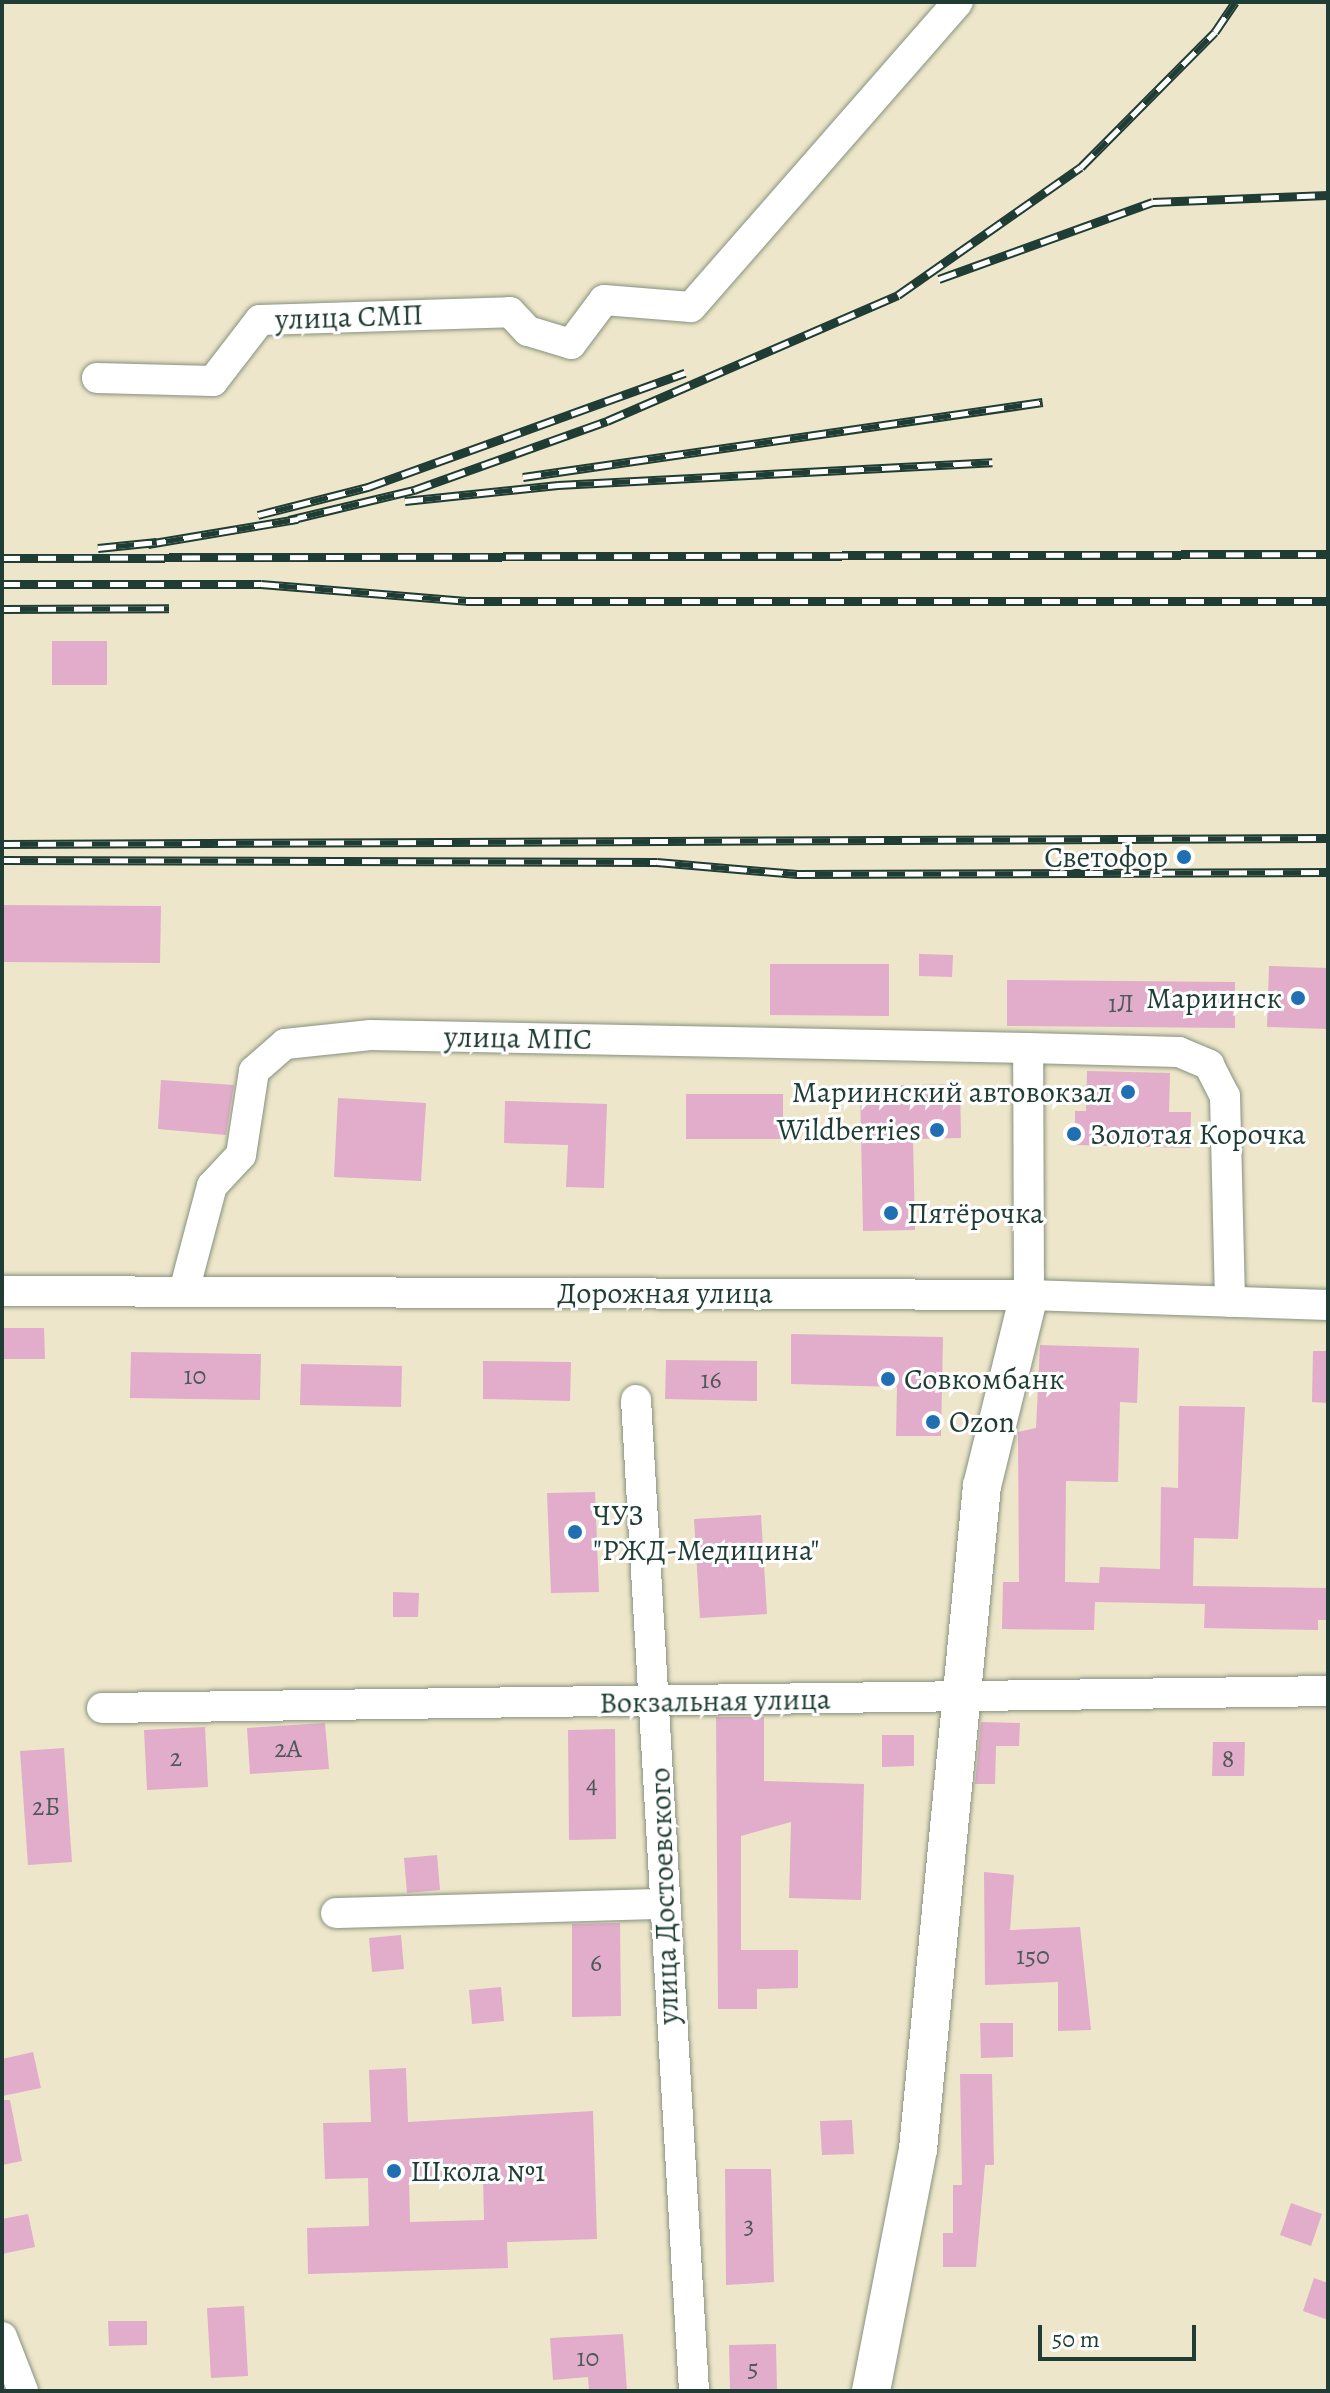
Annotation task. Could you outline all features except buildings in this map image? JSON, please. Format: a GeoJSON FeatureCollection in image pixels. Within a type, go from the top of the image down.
{"type":"FeatureCollection","features":[{"type":"Feature","properties":{"kind":"main road"},"geometry":{"type":"LineString","coordinates":[[871,2391],[918,2149],[958,1698],[982,1486],[1029,1295]]}},
{"type":"Feature","properties":{"kind":"street","name":"улица СМП"},"geometry":{"type":"LineString","coordinates":[[97,378],[213,381],[260,320],[510,312],[528,331],[571,344],[604,300],[691,307],[958,2]]}},
{"type":"Feature","properties":{"kind":"street","name":"улица МПС"},"geometry":{"type":"LineString","coordinates":[[184,1291],[212,1186],[241,1155],[254,1071],[285,1044],[371,1035],[1179,1052],[1209,1065],[1225,1096],[1230,1302]]}},
{"type":"Feature","properties":{"kind":"street"},"geometry":{"type":"LineString","coordinates":[[1028,1048],[1029,1295]]}},
{"type":"Feature","properties":{"kind":"street","name":"Дорожная улица"},"geometry":{"type":"LineString","coordinates":[[2,1291],[1029,1295],[1328,1305]]}},
{"type":"Feature","properties":{"kind":"street","name":"улица Достоевского"},"geometry":{"type":"LineString","coordinates":[[636,1400],[657,1701],[660,1904],[694,2391]]}},
{"type":"Feature","properties":{"kind":"street","name":"Вокзальная улица"},"geometry":{"type":"LineString","coordinates":[[102,1708],[1328,1691]]}},
{"type":"Feature","properties":{"kind":"street"},"geometry":{"type":"LineString","coordinates":[[336,1913],[660,1904]]}},
{"type":"Feature","properties":{"kind":"street"},"geometry":{"type":"LineString","coordinates":[[2,2337],[23,2391]]}},
{"type":"Feature","properties":{"kind":"railway"},"geometry":{"type":"LineString","coordinates":[[289,520],[414,490],[607,421],[898,295],[1081,167],[1215,32],[1235,2]]}},
{"type":"Feature","properties":{"kind":"railway"},"geometry":{"type":"LineString","coordinates":[[939,279],[1153,202],[1328,195]]}},
{"type":"Feature","properties":{"kind":"railway"},"geometry":{"type":"LineString","coordinates":[[258,515],[368,487],[685,373]]}},
{"type":"Feature","properties":{"kind":"railway"},"geometry":{"type":"LineString","coordinates":[[523,477],[1043,402]]}},
{"type":"Feature","properties":{"kind":"railway"},"geometry":{"type":"LineString","coordinates":[[405,501],[558,485],[992,462]]}},
{"type":"Feature","properties":{"kind":"railway"},"geometry":{"type":"LineString","coordinates":[[148,544],[298,519]]}},
{"type":"Feature","properties":{"kind":"railway"},"geometry":{"type":"LineString","coordinates":[[98,548],[157,542]]}},
{"type":"Feature","properties":{"kind":"railway"},"geometry":{"type":"LineString","coordinates":[[2,558],[1328,554]]}},
{"type":"Feature","properties":{"kind":"railway"},"geometry":{"type":"LineString","coordinates":[[2,584],[261,584],[466,601],[1328,601]]}},
{"type":"Feature","properties":{"kind":"railway"},"geometry":{"type":"LineString","coordinates":[[2,609],[169,608]]}},
{"type":"Feature","properties":{"kind":"railway"},"geometry":{"type":"LineString","coordinates":[[2,844],[1328,838]]}},
{"type":"Feature","properties":{"kind":"railway"},"geometry":{"type":"LineString","coordinates":[[2,860],[657,862],[797,874],[1328,872]]}},
{"type":"Feature","properties":{"kind":"place","name":"Светофор"},"geometry":{"type":"Point","coordinates":[1184,857]}},
{"type":"Feature","properties":{"kind":"place","name":"Мариинск"},"geometry":{"type":"Point","coordinates":[1298,998]}},
{"type":"Feature","properties":{"kind":"place","name":"Мариинский автовокзал"},"geometry":{"type":"Point","coordinates":[1128,1092]}},
{"type":"Feature","properties":{"kind":"place","name":"Wildberries"},"geometry":{"type":"Point","coordinates":[937,1130]}},
{"type":"Feature","properties":{"kind":"place","name":"Золотая Корочка"},"geometry":{"type":"Point","coordinates":[1074,1134]}},
{"type":"Feature","properties":{"kind":"place","name":"Пятёрочка"},"geometry":{"type":"Point","coordinates":[891,1213]}},
{"type":"Feature","properties":{"kind":"place","name":"Совкомбанк"},"geometry":{"type":"Point","coordinates":[888,1379]}},
{"type":"Feature","properties":{"kind":"place","name":"Ozon"},"geometry":{"type":"Point","coordinates":[933,1422]}},
{"type":"Feature","properties":{"kind":"place","name":"ЧУЗ \"РЖД-Медицина\""},"geometry":{"type":"Point","coordinates":[575,1532]}},
{"type":"Feature","properties":{"kind":"place","name":"Школа №1"},"geometry":{"type":"Point","coordinates":[394,2171]}}]}
